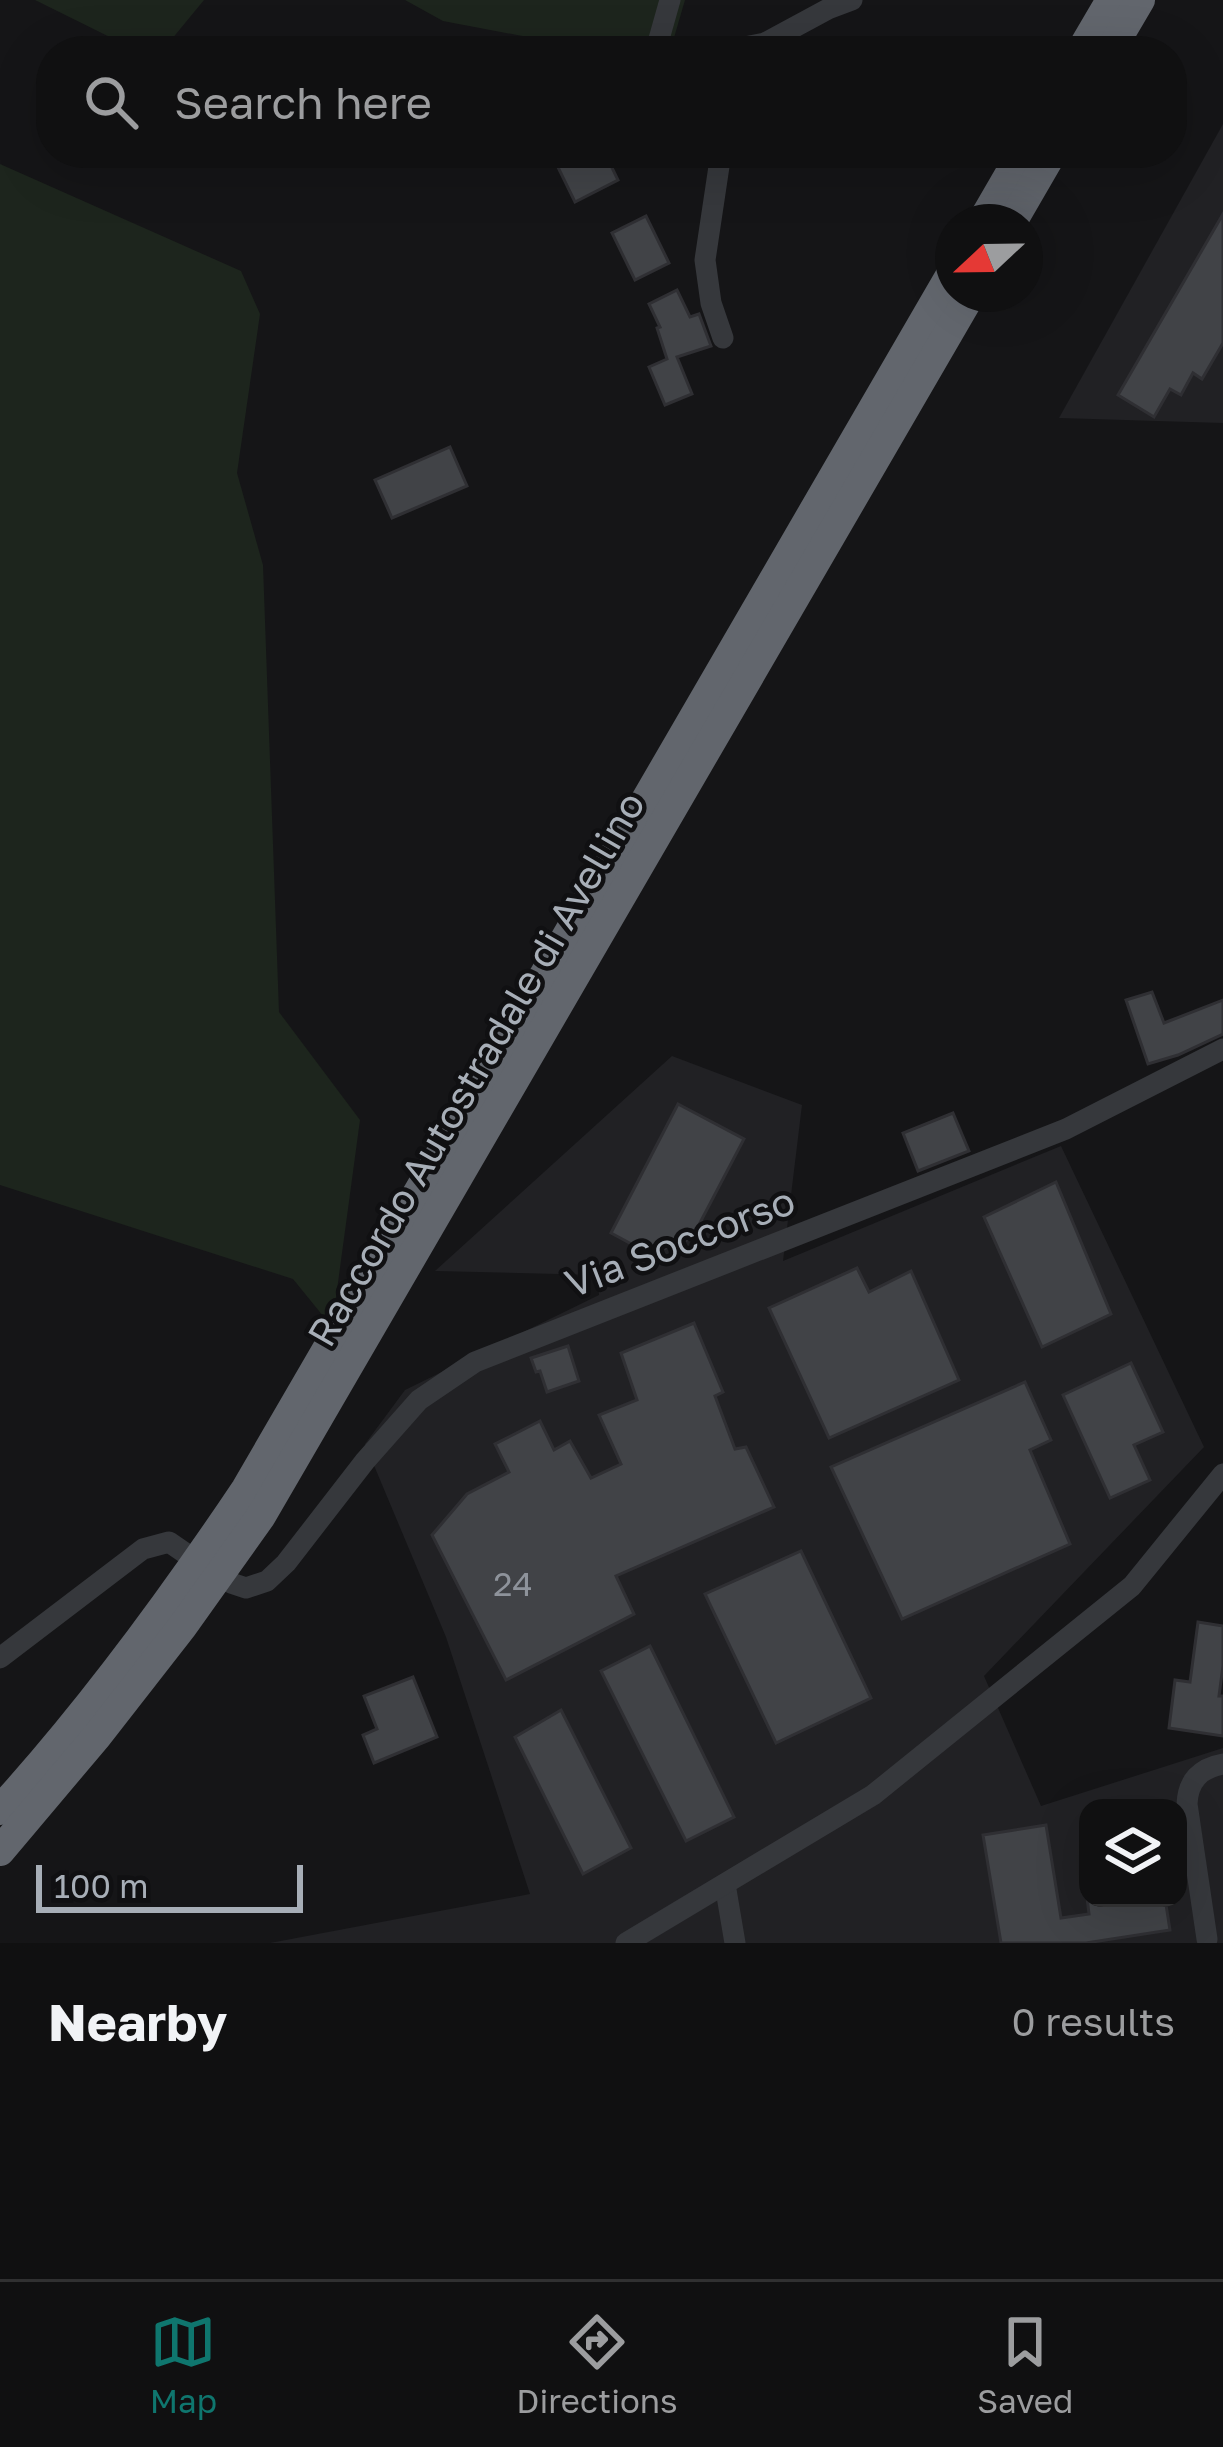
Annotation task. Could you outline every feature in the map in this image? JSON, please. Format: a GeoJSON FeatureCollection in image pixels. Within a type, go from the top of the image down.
{"type":"FeatureCollection","features":[{"type":"Feature","properties":{"kind":"highway"},"geometry":{"type":"LineString","coordinates":[[1090,36],[1111,0]]}},
{"type":"Feature","properties":{"kind":"highway"},"geometry":{"type":"LineString","coordinates":[[1119,36],[1140,0]]}},
{"type":"Feature","properties":{"kind":"highway"},"geometry":{"type":"LineString","coordinates":[[992,204],[1013,168]]}},
{"type":"Feature","properties":{"kind":"highway"},"geometry":{"type":"LineString","coordinates":[[1022,204],[1043,168]]}},
{"type":"Feature","properties":{"kind":"highway","name":"Raccordo Autostradale di Avellino"},"geometry":{"type":"LineString","coordinates":[[0,1810],[139,1642],[246,1489],[935,302]]}},
{"type":"Feature","properties":{"kind":"highway","name":"Raccordo Autostradale di Avellino"},"geometry":{"type":"LineString","coordinates":[[0,1851],[98,1736],[261,1516],[961,312]]}},
{"type":"Feature","properties":{"kind":"street"},"geometry":{"type":"LineString","coordinates":[[660,36],[670,0]]}},
{"type":"Feature","properties":{"kind":"street"},"geometry":{"type":"LineString","coordinates":[[779,36],[852,0]]}},
{"type":"Feature","properties":{"kind":"street"},"geometry":{"type":"LineString","coordinates":[[719,168],[705,260],[711,303],[723,338]]}},
{"type":"Feature","properties":{"kind":"street","name":"Via Soccorso"},"geometry":{"type":"LineString","coordinates":[[231,1583],[246,1588],[267,1581],[419,1400],[475,1362],[1066,1129],[1223,1049]]}},
{"type":"Feature","properties":{"kind":"street"},"geometry":{"type":"LineString","coordinates":[[626,1943],[873,1795],[1132,1586],[1223,1474]]}},
{"type":"Feature","properties":{"kind":"street"},"geometry":{"type":"LineString","coordinates":[[0,1658],[143,1549],[170,1542],[185,1553]]}},
{"type":"Feature","properties":{"kind":"street"},"geometry":{"type":"LineString","coordinates":[[1207,1940],[1188,1788],[1200,1773],[1223,1764]]}},
{"type":"Feature","properties":{"kind":"street"},"geometry":{"type":"LineString","coordinates":[[725,1883],[735,1943]]}},
{"type":"Feature","properties":{"kind":"shaded area"},"geometry":{"type":"Polygon","coordinates":[[[35,0],[204,0],[174,36],[108,36],[35,0]]]}},
{"type":"Feature","properties":{"kind":"shaded area"},"geometry":{"type":"Polygon","coordinates":[[[405,0],[685,0],[674,36],[522,36],[443,21],[405,0]]]}},
{"type":"Feature","properties":{"kind":"shaded area"},"geometry":{"type":"Polygon","coordinates":[[[1223,124],[1223,423],[1059,418],[1223,124]]]}},
{"type":"Feature","properties":{"kind":"shaded area"},"geometry":{"type":"Polygon","coordinates":[[[0,164],[241,271],[260,314],[237,473],[263,565],[279,1012],[360,1120],[332,1327],[293,1279],[0,1185],[0,164]]]}},
{"type":"Feature","properties":{"kind":"shaded area"},"geometry":{"type":"Polygon","coordinates":[[[672,1056],[802,1105],[783,1261],[1061,1146],[1204,1447],[984,1676],[1041,1806],[1223,1748],[1223,1943],[270,1943],[530,1894],[446,1637],[365,1444],[405,1390],[599,1295],[598,1275],[435,1271],[672,1056]]]}},
{"type":"Feature","properties":{"kind":"building"},"geometry":{"type":"Polygon","coordinates":[[[558,168],[612,168],[618,180],[575,202],[558,168]]]}},
{"type":"Feature","properties":{"kind":"building"},"geometry":{"type":"Polygon","coordinates":[[[1223,214],[1223,343],[1202,379],[1193,373],[1181,395],[1170,389],[1154,417],[1118,395],[1223,214]]]}},
{"type":"Feature","properties":{"kind":"building"},"geometry":{"type":"Polygon","coordinates":[[[646,216],[669,263],[635,280],[612,233],[646,216]]]}},
{"type":"Feature","properties":{"kind":"building"},"geometry":{"type":"Polygon","coordinates":[[[677,290],[690,317],[699,314],[711,346],[677,357],[692,394],[665,405],[649,367],[667,359],[649,304],[677,290]]]}},
{"type":"Feature","properties":{"kind":"building"},"geometry":{"type":"Polygon","coordinates":[[[450,447],[467,486],[392,518],[375,480],[450,447]]]}},
{"type":"Feature","properties":{"kind":"building"},"geometry":{"type":"Polygon","coordinates":[[[1152,992],[1164,1023],[1223,1000],[1223,1034],[1148,1064],[1126,1000],[1152,992]]]}},
{"type":"Feature","properties":{"kind":"building"},"geometry":{"type":"Polygon","coordinates":[[[678,1104],[744,1139],[692,1238],[650,1254],[611,1233],[678,1104]]]}},
{"type":"Feature","properties":{"kind":"building"},"geometry":{"type":"Polygon","coordinates":[[[953,1113],[969,1151],[918,1171],[903,1133],[953,1113]]]}},
{"type":"Feature","properties":{"kind":"building"},"geometry":{"type":"Polygon","coordinates":[[[1056,1182],[1111,1314],[1042,1347],[984,1217],[1056,1182]]]}},
{"type":"Feature","properties":{"kind":"building"},"geometry":{"type":"Polygon","coordinates":[[[857,1268],[869,1292],[911,1271],[959,1380],[829,1438],[769,1308],[857,1268]]]}},
{"type":"Feature","properties":{"kind":"building"},"geometry":{"type":"Polygon","coordinates":[[[694,1323],[723,1392],[715,1396],[735,1449],[746,1447],[774,1507],[616,1576],[634,1614],[506,1680],[432,1535],[467,1494],[509,1472],[495,1444],[540,1421],[554,1450],[570,1441],[591,1478],[621,1464],[599,1415],[637,1400],[621,1353],[694,1323]]]}},
{"type":"Feature","properties":{"kind":"building"},"geometry":{"type":"Polygon","coordinates":[[[568,1346],[579,1381],[547,1392],[531,1358],[568,1346]]]}},
{"type":"Feature","properties":{"kind":"building"},"geometry":{"type":"Polygon","coordinates":[[[1131,1363],[1163,1432],[1134,1445],[1150,1480],[1110,1498],[1063,1395],[1131,1363]]]}},
{"type":"Feature","properties":{"kind":"building"},"geometry":{"type":"Polygon","coordinates":[[[1025,1382],[1051,1440],[1030,1450],[1070,1544],[902,1619],[831,1467],[1025,1382]]]}},
{"type":"Feature","properties":{"kind":"building"},"geometry":{"type":"Polygon","coordinates":[[[801,1551],[871,1698],[776,1743],[705,1594],[801,1551]]]}},
{"type":"Feature","properties":{"kind":"building"},"geometry":{"type":"Polygon","coordinates":[[[1198,1622],[1223,1626],[1219,1696],[1223,1696],[1223,1736],[1169,1728],[1175,1680],[1190,1682],[1198,1622]]]}},
{"type":"Feature","properties":{"kind":"building"},"geometry":{"type":"Polygon","coordinates":[[[650,1646],[734,1817],[686,1841],[601,1671],[650,1646]]]}},
{"type":"Feature","properties":{"kind":"building"},"geometry":{"type":"Polygon","coordinates":[[[413,1677],[437,1737],[374,1763],[363,1735],[377,1729],[364,1696],[413,1677]]]}},
{"type":"Feature","properties":{"kind":"building"},"geometry":{"type":"Polygon","coordinates":[[[561,1710],[631,1848],[583,1874],[515,1737],[561,1710]]]}},
{"type":"Feature","properties":{"kind":"building"},"geometry":{"type":"Polygon","coordinates":[[[1046,1825],[1061,1918],[1089,1914],[1088,1907],[1166,1907],[1170,1930],[1086,1943],[1001,1943],[983,1835],[1046,1825]]]}}]}
